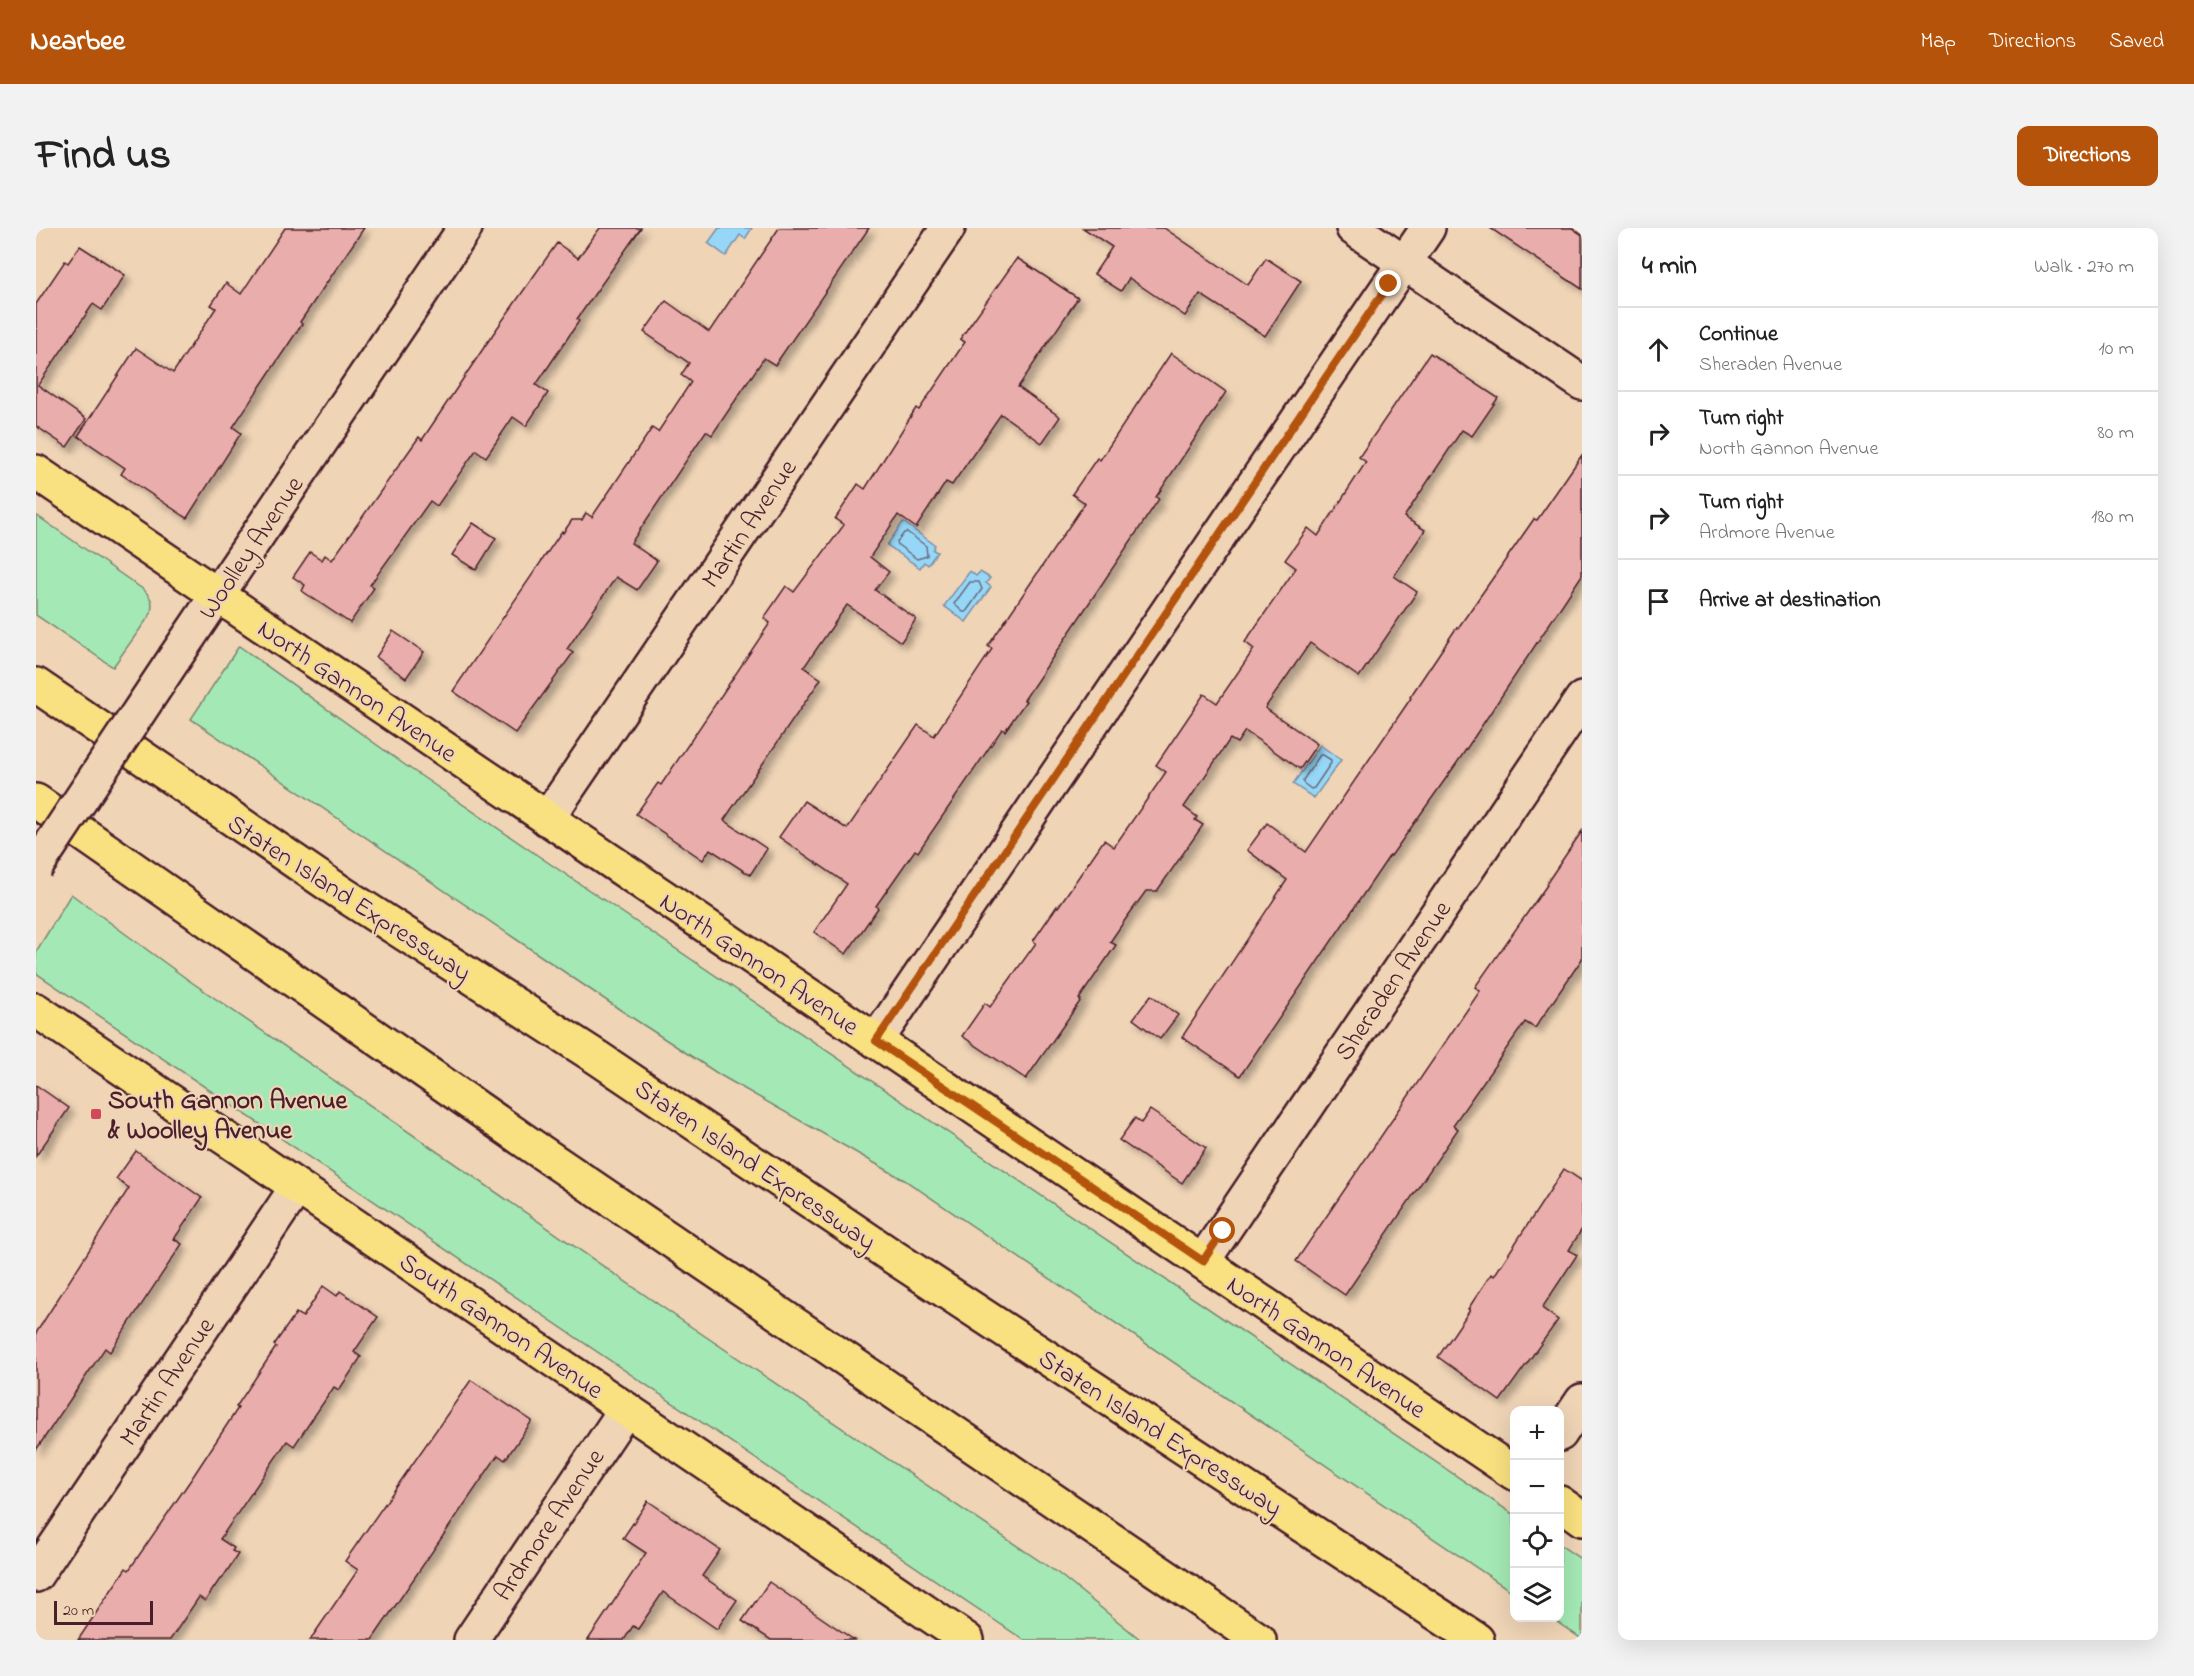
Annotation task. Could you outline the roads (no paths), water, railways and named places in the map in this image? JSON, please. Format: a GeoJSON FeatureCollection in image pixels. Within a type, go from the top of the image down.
{"type":"FeatureCollection","features":[{"type":"Feature","properties":{"kind":"main road","name":"North Gannon Avenue"},"geometry":{"type":"LineString","coordinates":[[36,472],[1510,1470]]}},
{"type":"Feature","properties":{"kind":"main road","name":"Staten Island Expressway"},"geometry":{"type":"LineString","coordinates":[[36,685],[333,888],[597,1058],[886,1252],[1477,1640]]}},
{"type":"Feature","properties":{"kind":"main road"},"geometry":{"type":"LineString","coordinates":[[36,801],[535,1148],[1259,1640]]}},
{"type":"Feature","properties":{"kind":"main road","name":"South Gannon Avenue"},"geometry":{"type":"LineString","coordinates":[[36,1010],[626,1409],[956,1637]]}},
{"type":"Feature","properties":{"kind":"main road"},"geometry":{"type":"LineString","coordinates":[[1564,1506],[1582,1518]]}},
{"type":"Feature","properties":{"kind":"street","name":"Woolley Avenue"},"geometry":{"type":"LineString","coordinates":[[36,867],[465,228]]}},
{"type":"Feature","properties":{"kind":"street","name":"Martin Avenue"},"geometry":{"type":"LineString","coordinates":[[547,819],[948,228]]}},
{"type":"Feature","properties":{"kind":"street"},"geometry":{"type":"LineString","coordinates":[[1353,228],[1582,383]]}},
{"type":"Feature","properties":{"kind":"street"},"geometry":{"type":"LineString","coordinates":[[876,1041],[1428,228]]}},
{"type":"Feature","properties":{"kind":"street","name":"Sheraden Avenue"},"geometry":{"type":"LineString","coordinates":[[1203,1261],[1582,699]]}},
{"type":"Feature","properties":{"kind":"street","name":"Martin Avenue"},"geometry":{"type":"LineString","coordinates":[[36,1575],[297,1187]]}},
{"type":"Feature","properties":{"kind":"street"},"geometry":{"type":"LineString","coordinates":[[1564,1428],[1582,1401]]}},
{"type":"Feature","properties":{"kind":"street","name":"Ardmore Avenue"},"geometry":{"type":"LineString","coordinates":[[471,1640],[626,1409]]}},
{"type":"Feature","properties":{"kind":"water"},"geometry":{"type":"Polygon","coordinates":[[[719,228],[752,228],[745,239],[740,235],[726,256],[708,243],[719,228]]]}},
{"type":"Feature","properties":{"kind":"water"},"geometry":{"type":"Polygon","coordinates":[[[903,522],[935,545],[933,550],[937,552],[928,565],[924,562],[920,568],[887,545],[903,522]]]}},
{"type":"Feature","properties":{"kind":"water"},"geometry":{"type":"Polygon","coordinates":[[[970,571],[976,576],[980,572],[990,578],[986,583],[991,587],[966,622],[944,606],[970,571]]]}},
{"type":"Feature","properties":{"kind":"water"},"geometry":{"type":"Polygon","coordinates":[[[1320,745],[1341,760],[1314,798],[1293,784],[1320,745]]]}},
{"type":"Feature","properties":{"kind":"place","name":"South Gannon Avenue & Woolley Avenue"},"geometry":{"type":"Point","coordinates":[96,1114]}}]}
